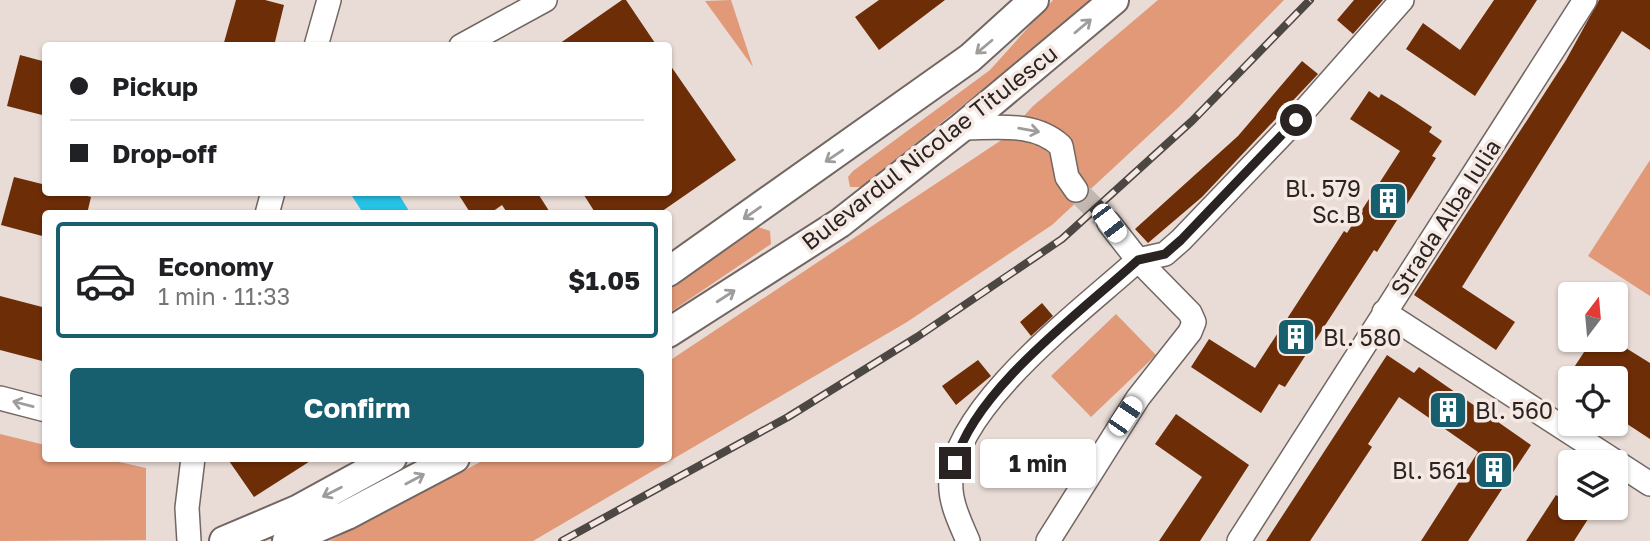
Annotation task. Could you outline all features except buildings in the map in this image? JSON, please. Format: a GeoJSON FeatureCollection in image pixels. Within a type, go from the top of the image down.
{"type":"FeatureCollection","features":[{"type":"Feature","properties":{"kind":"main road","name":"Bulevardul Nicolae Titulescu"},"geometry":{"type":"LineString","coordinates":[[672,329],[840,223],[961,128],[1114,0]]}},
{"type":"Feature","properties":{"kind":"main road","name":"Bulevardul Nicolae Titulescu"},"geometry":{"type":"LineString","coordinates":[[672,269],[860,139],[970,58],[1019,6]]}},
{"type":"Feature","properties":{"kind":"main road"},"geometry":{"type":"LineString","coordinates":[[224,541],[297,510],[385,462]]}},
{"type":"Feature","properties":{"kind":"main road"},"geometry":{"type":"LineString","coordinates":[[287,541],[347,515],[447,462]]}},
{"type":"Feature","properties":{"kind":"street"},"geometry":{"type":"LineString","coordinates":[[317,42],[328,0]]}},
{"type":"Feature","properties":{"kind":"street"},"geometry":{"type":"LineString","coordinates":[[468,42],[545,0]]}},
{"type":"Feature","properties":{"kind":"street"},"geometry":{"type":"LineString","coordinates":[[968,541],[955,509],[951,480],[960,445],[977,414],[1002,383],[1138,260],[1165,254],[1181,240],[1296,120],[1402,0]]}},
{"type":"Feature","properties":{"kind":"street","name":"Strada Alba Iulia"},"geometry":{"type":"LineString","coordinates":[[1240,541],[1585,0]]}},
{"type":"Feature","properties":{"kind":"street"},"geometry":{"type":"LineString","coordinates":[[961,128],[1022,128],[1041,132],[1061,146],[1067,177],[1076,190]]}},
{"type":"Feature","properties":{"kind":"street"},"geometry":{"type":"LineString","coordinates":[[1048,541],[1115,431],[1194,323],[1190,313],[1138,260],[1109,223]]}},
{"type":"Feature","properties":{"kind":"street"},"geometry":{"type":"LineString","coordinates":[[1384,312],[1650,484]]}},
{"type":"Feature","properties":{"kind":"street"},"geometry":{"type":"LineString","coordinates":[[0,398],[42,409]]}},
{"type":"Feature","properties":{"kind":"street"},"geometry":{"type":"LineString","coordinates":[[189,541],[187,508],[193,462]]}},
{"type":"Feature","properties":{"kind":"shaded area"},"geometry":{"type":"Polygon","coordinates":[[[731,0],[753,67],[705,1],[731,0]]]}},
{"type":"Feature","properties":{"kind":"shaded area"},"geometry":{"type":"Polygon","coordinates":[[[1053,0],[1094,0],[861,187],[850,187],[848,177],[853,171],[990,70],[1053,0]]]}},
{"type":"Feature","properties":{"kind":"shaded area"},"geometry":{"type":"Polygon","coordinates":[[[1158,0],[1284,0],[1179,107],[1052,225],[907,322],[672,460],[672,359],[1003,139],[1033,106],[1158,0]]]}},
{"type":"Feature","properties":{"kind":"shaded area"},"geometry":{"type":"Polygon","coordinates":[[[1650,160],[1650,296],[1588,256],[1650,160]]]}},
{"type":"Feature","properties":{"kind":"shaded area"},"geometry":{"type":"Polygon","coordinates":[[[758,227],[770,231],[771,244],[672,311],[672,281],[758,227]]]}},
{"type":"Feature","properties":{"kind":"shaded area"},"geometry":{"type":"Polygon","coordinates":[[[1116,314],[1156,355],[1091,417],[1051,376],[1116,314]]]}},
{"type":"Feature","properties":{"kind":"shaded area"},"geometry":{"type":"Polygon","coordinates":[[[0,434],[42,444],[42,462],[119,462],[146,468],[146,540],[0,541],[0,434]]]}},
{"type":"Feature","properties":{"kind":"shaded area"},"geometry":{"type":"Polygon","coordinates":[[[480,462],[668,462],[533,541],[329,541],[480,462]]]}},
{"type":"Feature","properties":{"kind":"water"},"geometry":{"type":"Polygon","coordinates":[[[352,196],[400,196],[408,210],[361,210],[352,196]]]}},
{"type":"Feature","properties":{"kind":"tunnel"},"geometry":{"type":"LineString","coordinates":[[1076,190],[1109,223]]}},
{"type":"Feature","properties":{"kind":"railway"},"geometry":{"type":"LineString","coordinates":[[562,541],[788,417],[917,337],[1062,239],[1192,121],[1310,0]]}},
{"type":"Feature","properties":{"kind":"place","name":"Bl. 579 Sc.B"},"geometry":{"type":"Point","coordinates":[1388,201]}},
{"type":"Feature","properties":{"kind":"place","name":"Bl. 580"},"geometry":{"type":"Point","coordinates":[1296,337]}},
{"type":"Feature","properties":{"kind":"place","name":"Bl. 560"},"geometry":{"type":"Point","coordinates":[1448,410]}},
{"type":"Feature","properties":{"kind":"place","name":"Bl. 561"},"geometry":{"type":"Point","coordinates":[1494,470]}},
{"type":"Feature","properties":{"kind":"route"},"geometry":{"type":"LineString","coordinates":[[955,463],[960,445],[977,414],[1002,383],[1138,260],[1165,254],[1181,240],[1296,120]]}}]}
